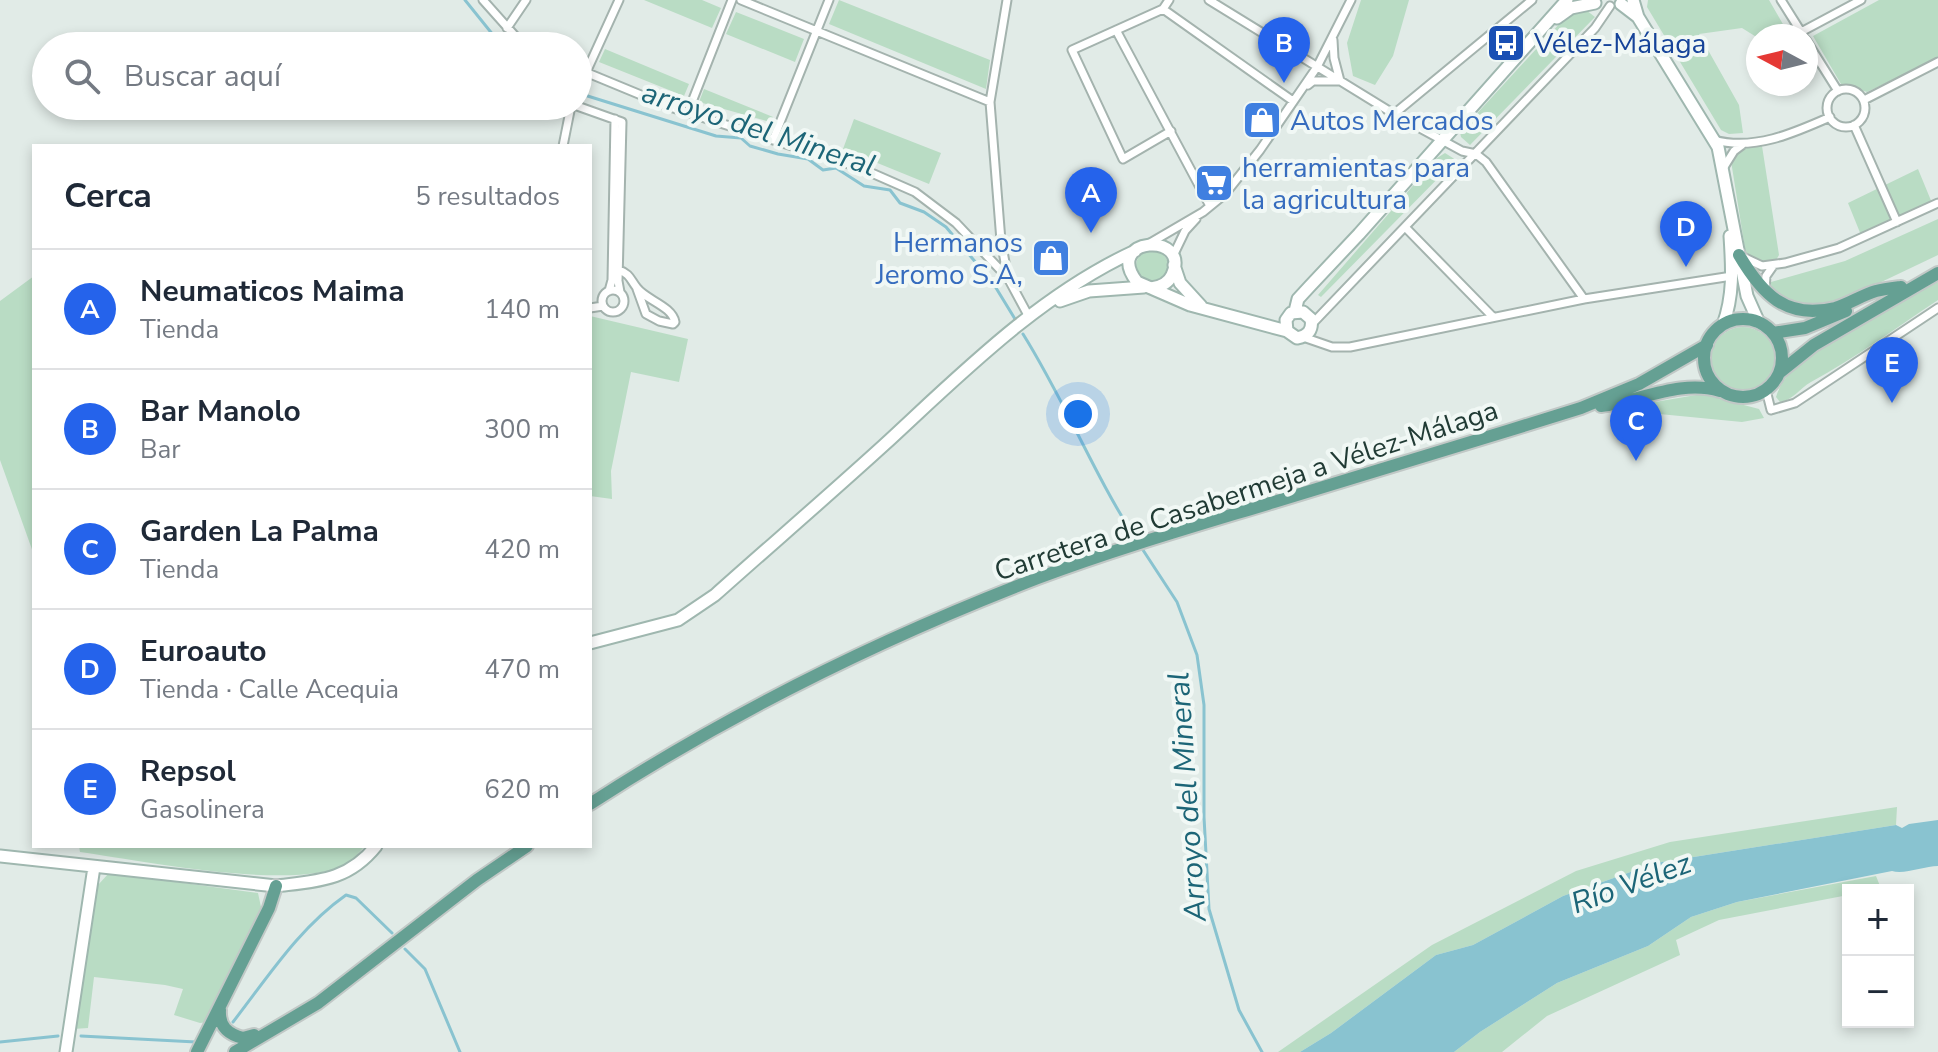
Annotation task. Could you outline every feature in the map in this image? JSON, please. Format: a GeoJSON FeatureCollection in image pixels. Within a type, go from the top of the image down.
{"type":"FeatureCollection","features":[{"type":"Feature","properties":{"kind":"main road"},"geometry":{"type":"LineString","coordinates":[[1739,255],[1765,292],[1786,306],[1806,312],[1836,308],[1876,291],[1901,287]]}},
{"type":"Feature","properties":{"kind":"main road"},"geometry":{"type":"LineString","coordinates":[[1773,333],[1805,328],[1938,272]]}},
{"type":"Feature","properties":{"kind":"main road"},"geometry":{"type":"LineString","coordinates":[[1779,373],[1782,359],[1780,345],[1773,333],[1759,323],[1747,319],[1723,325],[1707,345],[1704,358],[1713,383],[1723,392],[1745,397],[1766,390],[1779,373],[1814,345],[1938,272]]}},
{"type":"Feature","properties":{"kind":"main road","name":"Carretera de Casabermeja a Vélez-Málaga"},"geometry":{"type":"LineString","coordinates":[[592,803],[752,708],[969,605],[1149,540],[1581,408],[1639,384],[1707,345]]}},
{"type":"Feature","properties":{"kind":"main road","name":"Carretera de Casabermeja a Vélez-Málaga"},"geometry":{"type":"LineString","coordinates":[[1581,408],[1605,406],[1684,388],[1709,387],[1723,392]]}},
{"type":"Feature","properties":{"kind":"main road"},"geometry":{"type":"LineString","coordinates":[[235,1052],[318,1003],[477,880],[524,848]]}},
{"type":"Feature","properties":{"kind":"main road"},"geometry":{"type":"LineString","coordinates":[[197,1052],[269,908],[276,886]]}},
{"type":"Feature","properties":{"kind":"main road"},"geometry":{"type":"LineString","coordinates":[[221,1004],[220,1022],[226,1032],[243,1038],[294,1017]]}},
{"type":"Feature","properties":{"kind":"street"},"geometry":{"type":"LineString","coordinates":[[483,0],[511,32]]}},
{"type":"Feature","properties":{"kind":"street"},"geometry":{"type":"LineString","coordinates":[[507,28],[526,0]]}},
{"type":"Feature","properties":{"kind":"street"},"geometry":{"type":"LineString","coordinates":[[592,52],[619,0]]}},
{"type":"Feature","properties":{"kind":"street"},"geometry":{"type":"LineString","coordinates":[[688,112],[732,0]]}},
{"type":"Feature","properties":{"kind":"street"},"geometry":{"type":"LineString","coordinates":[[741,0],[990,102]]}},
{"type":"Feature","properties":{"kind":"street"},"geometry":{"type":"LineString","coordinates":[[773,140],[829,0]]}},
{"type":"Feature","properties":{"kind":"street"},"geometry":{"type":"LineString","coordinates":[[1007,0],[990,102],[1001,241],[1008,278]]}},
{"type":"Feature","properties":{"kind":"street"},"geometry":{"type":"LineString","coordinates":[[1169,0],[1163,9],[1072,50],[1123,159],[1171,131]]}},
{"type":"Feature","properties":{"kind":"street"},"geometry":{"type":"LineString","coordinates":[[1210,0],[1394,114],[1441,140],[1476,154],[1486,162],[1584,299]]}},
{"type":"Feature","properties":{"kind":"street"},"geometry":{"type":"LineString","coordinates":[[592,642],[678,620],[715,595],[1029,317],[1083,279],[1150,243],[1225,194],[1317,67],[1351,0]]}},
{"type":"Feature","properties":{"kind":"street"},"geometry":{"type":"LineString","coordinates":[[1394,114],[1522,3],[1532,0]]}},
{"type":"Feature","properties":{"kind":"street"},"geometry":{"type":"LineString","coordinates":[[1567,0],[1298,299],[1289,321],[1291,336],[1308,326],[1623,2]]}},
{"type":"Feature","properties":{"kind":"street"},"geometry":{"type":"LineString","coordinates":[[1781,0],[1796,24]]}},
{"type":"Feature","properties":{"kind":"street"},"geometry":{"type":"LineString","coordinates":[[1818,27],[1861,0]]}},
{"type":"Feature","properties":{"kind":"street"},"geometry":{"type":"LineString","coordinates":[[1543,26],[1571,8],[1593,1],[1623,2],[1638,17],[1714,140],[1724,171],[1747,296],[1759,323]]}},
{"type":"Feature","properties":{"kind":"street"},"geometry":{"type":"LineString","coordinates":[[1163,9],[1293,101]]}},
{"type":"Feature","properties":{"kind":"street"},"geometry":{"type":"LineString","coordinates":[[1116,30],[1171,131],[1206,209]]}},
{"type":"Feature","properties":{"kind":"street"},"geometry":{"type":"LineString","coordinates":[[1333,36],[1340,81]]}},
{"type":"Feature","properties":{"kind":"street"},"geometry":{"type":"LineString","coordinates":[[1818,59],[1838,91]]}},
{"type":"Feature","properties":{"kind":"street"},"geometry":{"type":"LineString","coordinates":[[1864,100],[1938,62]]}},
{"type":"Feature","properties":{"kind":"street"},"geometry":{"type":"LineString","coordinates":[[592,75],[688,112],[858,167],[915,192],[956,223],[979,246],[1008,278],[1029,317]]}},
{"type":"Feature","properties":{"kind":"street"},"geometry":{"type":"LineString","coordinates":[[1299,93],[1313,81],[1340,81]]}},
{"type":"Feature","properties":{"kind":"street"},"geometry":{"type":"LineString","coordinates":[[1853,90],[1864,100],[1864,114],[1854,125],[1840,126],[1830,117],[1828,102],[1838,91],[1853,90]]}},
{"type":"Feature","properties":{"kind":"street"},"geometry":{"type":"LineString","coordinates":[[592,112],[619,120]]}},
{"type":"Feature","properties":{"kind":"street"},"geometry":{"type":"LineString","coordinates":[[1723,325],[1731,298],[1732,276],[1724,171],[1734,151],[1742,145],[1788,134],[1830,117]]}},
{"type":"Feature","properties":{"kind":"street"},"geometry":{"type":"LineString","coordinates":[[564,144],[570,120]]}},
{"type":"Feature","properties":{"kind":"street"},"geometry":{"type":"LineString","coordinates":[[619,120],[619,270],[620,292],[624,302],[621,309],[611,312],[603,306],[602,299],[609,291],[612,280],[619,120]]}},
{"type":"Feature","properties":{"kind":"street"},"geometry":{"type":"LineString","coordinates":[[1854,125],[1897,222]]}},
{"type":"Feature","properties":{"kind":"street"},"geometry":{"type":"LineString","coordinates":[[1714,140],[1742,145]]}},
{"type":"Feature","properties":{"kind":"street"},"geometry":{"type":"LineString","coordinates":[[1739,255],[1753,264],[1773,266],[1839,248],[1938,203]]}},
{"type":"Feature","properties":{"kind":"street"},"geometry":{"type":"LineString","coordinates":[[1041,309],[1089,291],[1166,284],[1176,247],[1185,231],[1206,209]]}},
{"type":"Feature","properties":{"kind":"street"},"geometry":{"type":"LineString","coordinates":[[1405,227],[1493,317]]}},
{"type":"Feature","properties":{"kind":"street"},"geometry":{"type":"LineString","coordinates":[[979,246],[989,247],[1001,241]]}},
{"type":"Feature","properties":{"kind":"street"},"geometry":{"type":"LineString","coordinates":[[1150,243],[1164,247],[1174,262],[1180,283],[1202,307]]}},
{"type":"Feature","properties":{"kind":"street"},"geometry":{"type":"LineString","coordinates":[[1135,251],[1130,269],[1132,276],[1165,296],[1257,324],[1289,321],[1308,326],[1325,345],[1332,347],[1350,347],[1584,299],[1732,276]]}},
{"type":"Feature","properties":{"kind":"street"},"geometry":{"type":"LineString","coordinates":[[1765,292],[1766,276],[1773,266]]}},
{"type":"Feature","properties":{"kind":"street"},"geometry":{"type":"LineString","coordinates":[[619,270],[633,280],[646,314],[659,321],[675,322],[672,314],[637,289]]}},
{"type":"Feature","properties":{"kind":"street"},"geometry":{"type":"LineString","coordinates":[[1308,326],[1308,301],[1320,277]]}},
{"type":"Feature","properties":{"kind":"street"},"geometry":{"type":"LineString","coordinates":[[609,291],[620,292]]}},
{"type":"Feature","properties":{"kind":"street"},"geometry":{"type":"LineString","coordinates":[[592,308],[603,306]]}},
{"type":"Feature","properties":{"kind":"street"},"geometry":{"type":"LineString","coordinates":[[1766,390],[1771,410],[1795,403],[1938,308]]}},
{"type":"Feature","properties":{"kind":"street"},"geometry":{"type":"LineString","coordinates":[[0,856],[276,886],[318,881],[348,872],[374,848]]}},
{"type":"Feature","properties":{"kind":"street"},"geometry":{"type":"LineString","coordinates":[[66,1052],[94,867]]}},
{"type":"Feature","properties":{"kind":"green space"},"geometry":{"type":"Polygon","coordinates":[[[644,0],[702,0],[721,8],[712,28],[644,0]]]}},
{"type":"Feature","properties":{"kind":"green space"},"geometry":{"type":"Polygon","coordinates":[[[839,0],[990,60],[986,89],[829,24],[839,0]]]}},
{"type":"Feature","properties":{"kind":"green space"},"geometry":{"type":"Polygon","coordinates":[[[1361,0],[1409,0],[1393,56],[1375,85],[1353,76],[1347,43],[1361,0]]]}},
{"type":"Feature","properties":{"kind":"green space"},"geometry":{"type":"Polygon","coordinates":[[[1648,0],[1769,0],[1783,24],[1746,24],[1746,30],[1742,28],[1699,34],[1739,105],[1743,133],[1729,134],[1721,130],[1647,7],[1648,0]]]}},
{"type":"Feature","properties":{"kind":"green space"},"geometry":{"type":"Polygon","coordinates":[[[1879,0],[1938,0],[1938,58],[1867,92],[1841,84],[1818,45],[1818,33],[1879,0]]]}},
{"type":"Feature","properties":{"kind":"green space"},"geometry":{"type":"Polygon","coordinates":[[[1586,10],[1595,17],[1470,145],[1461,137],[1460,132],[1561,22],[1570,15],[1586,10]]]}},
{"type":"Feature","properties":{"kind":"green space"},"geometry":{"type":"Polygon","coordinates":[[[736,12],[804,39],[795,62],[726,34],[736,12]]]}},
{"type":"Feature","properties":{"kind":"green space"},"geometry":{"type":"Polygon","coordinates":[[[605,49],[689,84],[684,96],[599,62],[605,49]]]}},
{"type":"Feature","properties":{"kind":"green space"},"geometry":{"type":"Polygon","coordinates":[[[704,89],[773,117],[770,122],[699,102],[704,89]]]}},
{"type":"Feature","properties":{"kind":"green space"},"geometry":{"type":"Polygon","coordinates":[[[854,119],[941,153],[929,184],[843,149],[854,119]]]}},
{"type":"Feature","properties":{"kind":"green space"},"geometry":{"type":"Polygon","coordinates":[[[1762,146],[1779,255],[1775,262],[1762,263],[1746,255],[1731,161],[1740,149],[1762,146]]]}},
{"type":"Feature","properties":{"kind":"green space"},"geometry":{"type":"Polygon","coordinates":[[[1445,153],[1456,160],[1321,297],[1318,295],[1437,158],[1445,153]]]}},
{"type":"Feature","properties":{"kind":"green space"},"geometry":{"type":"Polygon","coordinates":[[[1918,169],[1932,203],[1861,235],[1848,203],[1918,169]]]}},
{"type":"Feature","properties":{"kind":"green space"},"geometry":{"type":"Polygon","coordinates":[[[1938,219],[1938,255],[1833,305],[1791,304],[1770,292],[1771,282],[1845,261],[1938,219]]]}},
{"type":"Feature","properties":{"kind":"green space"},"geometry":{"type":"Polygon","coordinates":[[[1152,250],[1163,255],[1168,266],[1163,277],[1152,282],[1141,277],[1136,266],[1141,255],[1152,250]]]}},
{"type":"Feature","properties":{"kind":"green space"},"geometry":{"type":"Polygon","coordinates":[[[32,277],[32,549],[0,460],[0,301],[32,277]]]}},
{"type":"Feature","properties":{"kind":"green space"},"geometry":{"type":"Polygon","coordinates":[[[1938,282],[1938,300],[1788,399],[1780,402],[1776,397],[1785,379],[1822,345],[1938,282]]]}},
{"type":"Feature","properties":{"kind":"green space"},"geometry":{"type":"Polygon","coordinates":[[[592,316],[688,339],[679,382],[631,372],[611,471],[612,499],[592,496],[592,316]]]}},
{"type":"Feature","properties":{"kind":"green space"},"geometry":{"type":"Polygon","coordinates":[[[1737,327],[1749,327],[1766,336],[1773,347],[1773,371],[1766,382],[1749,391],[1737,391],[1725,386],[1716,377],[1711,365],[1711,353],[1716,341],[1725,332],[1737,327]]]}},
{"type":"Feature","properties":{"kind":"green space"},"geometry":{"type":"Polygon","coordinates":[[[1702,394],[1759,409],[1764,418],[1742,422],[1649,413],[1649,403],[1702,394]]]}},
{"type":"Feature","properties":{"kind":"green space"},"geometry":{"type":"Polygon","coordinates":[[[1897,807],[1896,825],[1656,863],[1563,896],[1473,945],[1436,955],[1331,1033],[1300,1052],[1278,1052],[1432,945],[1576,871],[1670,842],[1897,807]]]}},
{"type":"Feature","properties":{"kind":"green space"},"geometry":{"type":"Polygon","coordinates":[[[79,848],[363,848],[348,863],[325,871],[294,875],[218,872],[80,852],[79,848]]]}},
{"type":"Feature","properties":{"kind":"green space"},"geometry":{"type":"Polygon","coordinates":[[[109,873],[258,893],[261,907],[208,1022],[200,1023],[174,1015],[183,989],[94,977],[88,1028],[73,1029],[98,885],[109,873]]]}},
{"type":"Feature","properties":{"kind":"green space"},"geometry":{"type":"Polygon","coordinates":[[[1876,876],[1879,884],[1842,884],[1842,896],[1719,920],[1676,940],[1680,955],[1547,1016],[1502,1052],[1454,1052],[1557,983],[1648,946],[1691,917],[1737,902],[1876,876]]]}},
{"type":"Feature","properties":{"kind":"water","name":"Río Vélez"},"geometry":{"type":"Polygon","coordinates":[[[1938,820],[1938,866],[1892,871],[1737,902],[1691,917],[1648,946],[1557,983],[1454,1052],[1300,1052],[1331,1033],[1436,955],[1473,945],[1563,896],[1656,863],[1896,825],[1902,828],[1938,820]]]}},
{"type":"Feature","properties":{"kind":"waterway","name":"arroyo del Mineral"},"geometry":{"type":"LineString","coordinates":[[465,0],[491,32]]}},
{"type":"Feature","properties":{"kind":"waterway","name":"arroyo del Mineral"},"geometry":{"type":"LineString","coordinates":[[592,97],[716,136],[741,138],[750,146],[808,159],[823,170],[836,168],[864,186],[890,190],[900,203],[924,212],[946,227],[993,283],[1015,319]]}},
{"type":"Feature","properties":{"kind":"waterway","name":"Arroyo del Mineral"},"geometry":{"type":"LineString","coordinates":[[1023,334],[1137,541]]}},
{"type":"Feature","properties":{"kind":"waterway","name":"Arroyo del Mineral"},"geometry":{"type":"LineString","coordinates":[[1141,547],[1177,602],[1197,655],[1204,705],[1204,817],[1209,909],[1239,1010],[1262,1052]]}},
{"type":"Feature","properties":{"kind":"waterway"},"geometry":{"type":"LineString","coordinates":[[233,1022],[313,922],[346,895],[356,898],[392,933]]}},
{"type":"Feature","properties":{"kind":"waterway"},"geometry":{"type":"LineString","coordinates":[[405,949],[425,969],[460,1052]]}},
{"type":"Feature","properties":{"kind":"waterway"},"geometry":{"type":"LineString","coordinates":[[0,1042],[58,1036]]}},
{"type":"Feature","properties":{"kind":"waterway"},"geometry":{"type":"LineString","coordinates":[[81,1036],[196,1042]]}},
{"type":"Feature","properties":{"kind":"place","name":"Vélez-Málaga"},"geometry":{"type":"Point","coordinates":[1506,43]}},
{"type":"Feature","properties":{"kind":"place","name":"Bar Manolo"},"geometry":{"type":"Point","coordinates":[1284,83]}},
{"type":"Feature","properties":{"kind":"place","name":"Autos Mercados"},"geometry":{"type":"Point","coordinates":[1262,120]}},
{"type":"Feature","properties":{"kind":"place","name":"herramientas para la agricultura"},"geometry":{"type":"Point","coordinates":[1214,183]}},
{"type":"Feature","properties":{"kind":"place","name":"Neumaticos Maima"},"geometry":{"type":"Point","coordinates":[1091,233]}},
{"type":"Feature","properties":{"kind":"place","name":"Hermanos Jeromo S.A,"},"geometry":{"type":"Point","coordinates":[1051,258]}},
{"type":"Feature","properties":{"kind":"place","name":"Euroauto"},"geometry":{"type":"Point","coordinates":[1686,267]}},
{"type":"Feature","properties":{"kind":"place","name":"Repsol"},"geometry":{"type":"Point","coordinates":[1892,403]}},
{"type":"Feature","properties":{"kind":"place","name":"Garden La Palma"},"geometry":{"type":"Point","coordinates":[1636,461]}}]}
